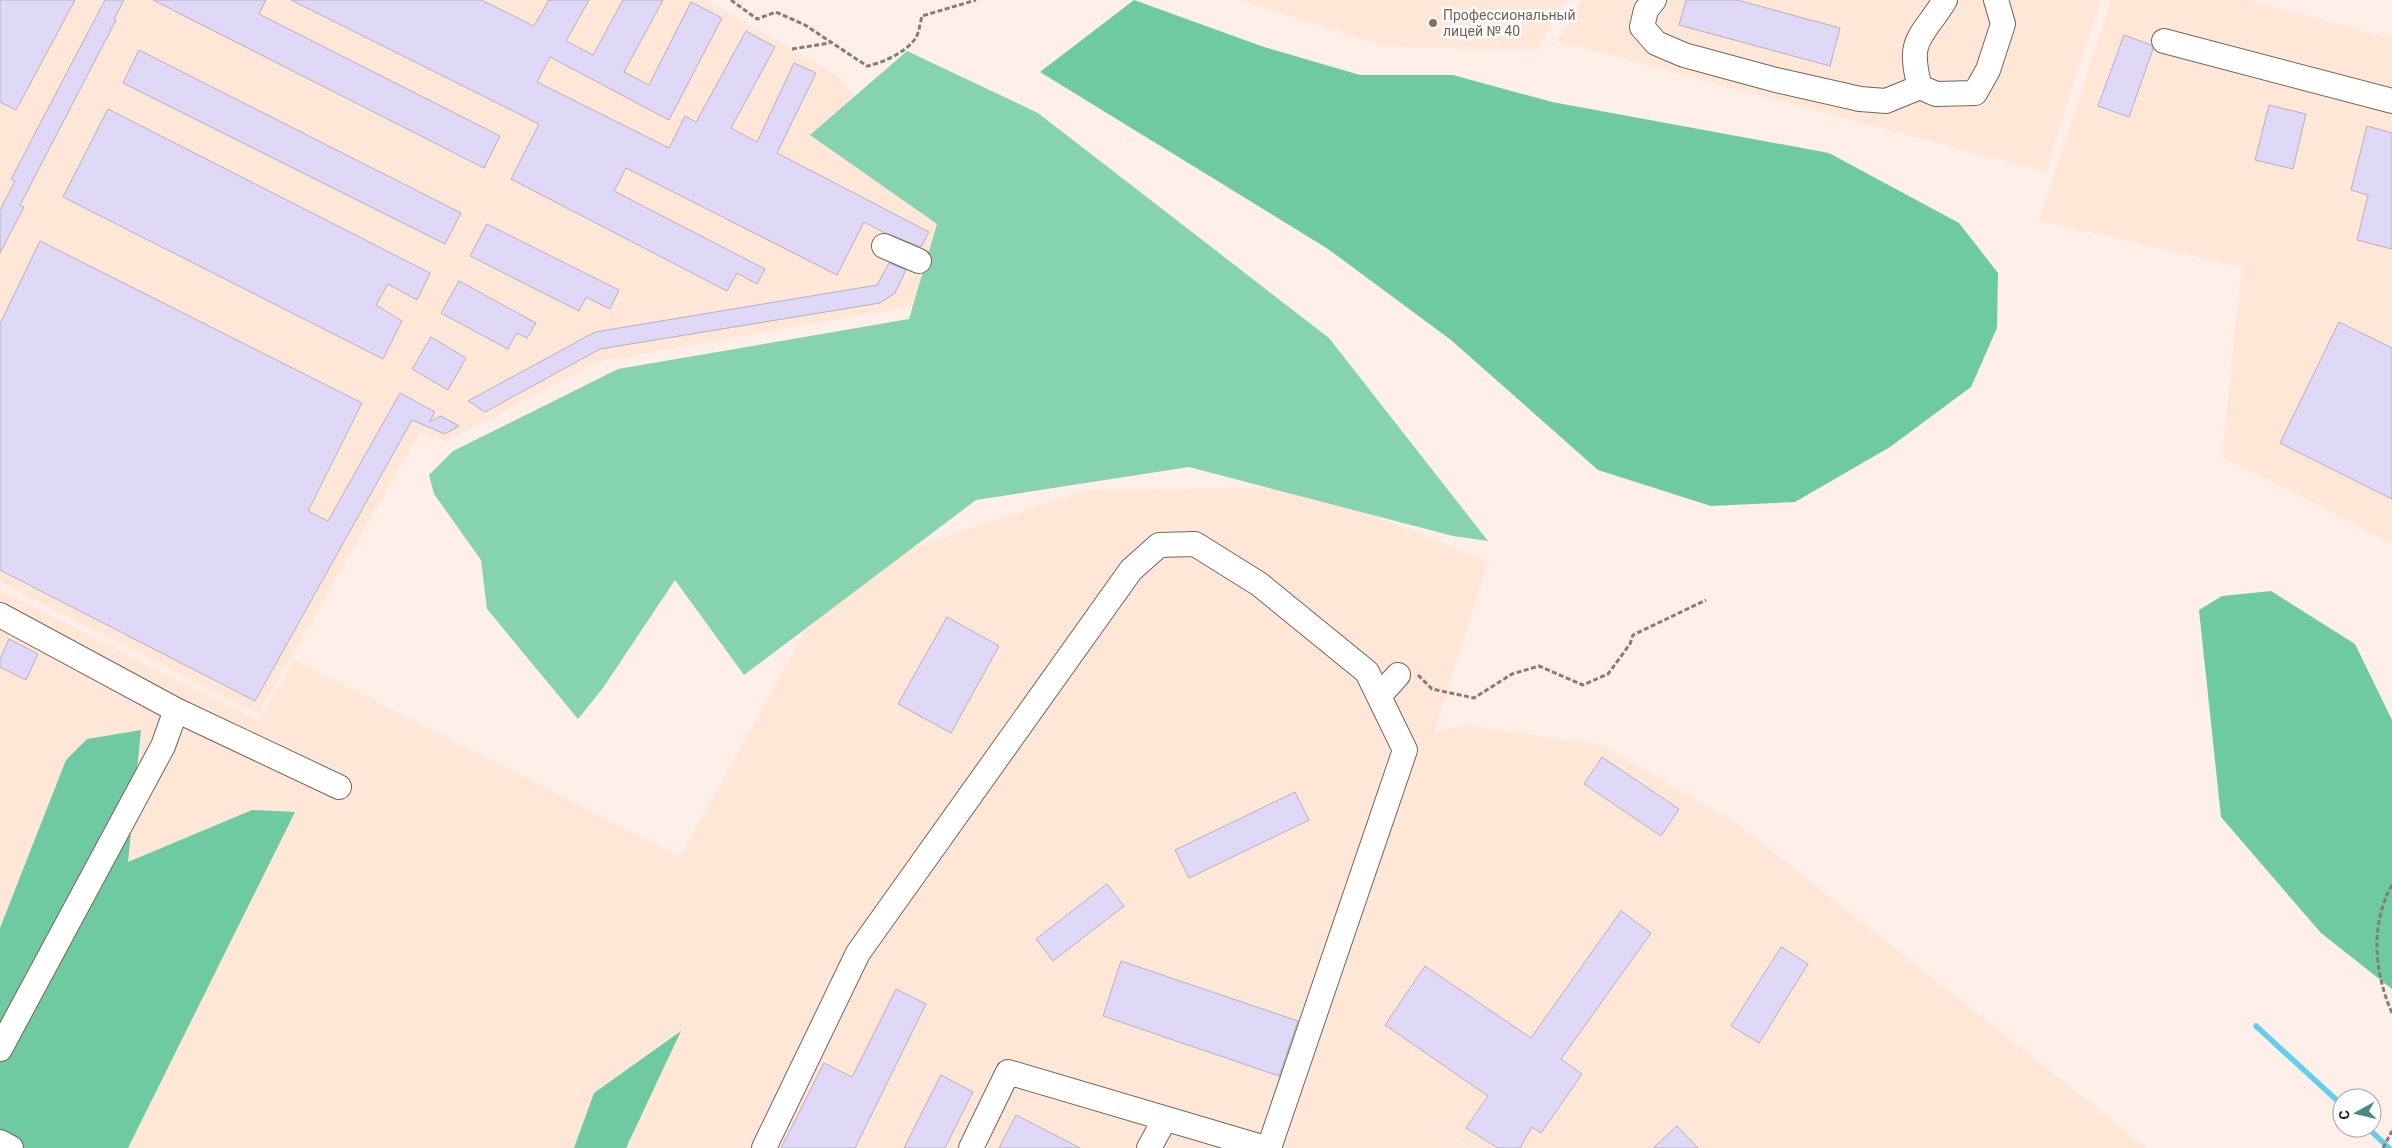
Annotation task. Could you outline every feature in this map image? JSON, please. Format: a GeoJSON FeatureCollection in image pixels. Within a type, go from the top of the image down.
{"type":"FeatureCollection","features":[{"type":"Feature","properties":{"kind":"lane"},"geometry":{"type":"LineString","coordinates":[[1654,0],[1646,10],[1642,27],[1656,42],[1684,55],[1776,80],[1860,99],[1886,102],[1920,87],[1936,94],[1975,93],[1988,70],[2002,24],[1996,0]]}},
{"type":"Feature","properties":{"kind":"lane"},"geometry":{"type":"LineString","coordinates":[[1920,87],[1914,67],[1916,42],[1945,0]]}},
{"type":"Feature","properties":{"kind":"lane"},"geometry":{"type":"LineString","coordinates":[[2164,42],[2392,101]]}},
{"type":"Feature","properties":{"kind":"lane"},"geometry":{"type":"LineString","coordinates":[[884,246],[919,261]]}},
{"type":"Feature","properties":{"kind":"lane"},"geometry":{"type":"LineString","coordinates":[[764,1148],[858,952],[1131,570],[1159,545],[1195,544],[1259,584],[1367,672],[1405,750],[1270,1148]]}},
{"type":"Feature","properties":{"kind":"lane"},"geometry":{"type":"LineString","coordinates":[[0,615],[176,710],[339,787]]}},
{"type":"Feature","properties":{"kind":"lane"},"geometry":{"type":"LineString","coordinates":[[1379,696],[1398,675]]}},
{"type":"Feature","properties":{"kind":"lane"},"geometry":{"type":"LineString","coordinates":[[0,1049],[163,746],[176,710]]}},
{"type":"Feature","properties":{"kind":"lane"},"geometry":{"type":"LineString","coordinates":[[971,1148],[1008,1072],[1265,1148]]}},
{"type":"Feature","properties":{"kind":"lane"},"geometry":{"type":"LineString","coordinates":[[1150,1148],[1165,1119]]}},
{"type":"Feature","properties":{"kind":"lane"},"geometry":{"type":"LineString","coordinates":[[0,1142],[11,1148]]}},
{"type":"Feature","properties":{"kind":"path"},"geometry":{"type":"LineString","coordinates":[[731,0],[757,19],[776,12],[805,25],[867,66],[879,64],[899,53],[915,39],[922,16],[976,0]]}},
{"type":"Feature","properties":{"kind":"path"},"geometry":{"type":"LineString","coordinates":[[792,49],[830,43]]}},
{"type":"Feature","properties":{"kind":"path"},"geometry":{"type":"LineString","coordinates":[[1398,675],[1407,672],[1420,675],[1432,689],[1474,698],[1512,674],[1539,666],[1583,685],[1608,674],[1630,644],[1633,635],[1706,600]]}},
{"type":"Feature","properties":{"kind":"path"},"geometry":{"type":"LineString","coordinates":[[2392,884],[2384,899],[2375,939],[2385,996],[2392,1013]]}},
{"type":"Feature","properties":{"kind":"path"},"geometry":{"type":"LineString","coordinates":[[2383,1148],[2392,1131]]}},
{"type":"Feature","properties":{"kind":"shaded area"},"geometry":{"type":"Polygon","coordinates":[[[0,0],[706,0],[838,76],[954,230],[913,306],[597,362],[446,442],[420,432],[258,714],[0,582],[0,0]]]}},
{"type":"Feature","properties":{"kind":"shaded area","name":"Профессиональный лицей № 40"},"geometry":{"type":"Polygon","coordinates":[[[1240,0],[1566,0],[1537,50],[1387,47],[1240,0]]]}},
{"type":"Feature","properties":{"kind":"shaded area"},"geometry":{"type":"Polygon","coordinates":[[[1582,0],[2101,0],[2045,172],[1557,41],[1582,0]]]}},
{"type":"Feature","properties":{"kind":"shaded area"},"geometry":{"type":"Polygon","coordinates":[[[2111,0],[2249,0],[2392,39],[2392,543],[2222,457],[2242,267],[2039,221],[2111,0]]]}},
{"type":"Feature","properties":{"kind":"shaded area"},"geometry":{"type":"Polygon","coordinates":[[[1301,487],[1488,561],[1434,733],[1464,725],[1602,745],[1739,825],[2147,1148],[1471,1148],[1404,1110],[1468,1148],[0,1148],[0,590],[259,721],[294,659],[680,857],[805,631],[885,557],[1087,490],[1301,487]]]}},
{"type":"Feature","properties":{"kind":"green space"},"geometry":{"type":"Polygon","coordinates":[[[1134,0],[1264,47],[1360,75],[1453,75],[1552,102],[1829,153],[1959,223],[1998,273],[1997,328],[1971,387],[1890,447],[1795,502],[1711,506],[1598,470],[1451,340],[1328,249],[1040,72],[1134,0]]]}},
{"type":"Feature","properties":{"kind":"green space"},"geometry":{"type":"Polygon","coordinates":[[[907,51],[1038,113],[1329,338],[1488,541],[1453,536],[1189,467],[976,500],[744,675],[675,580],[603,688],[578,719],[487,609],[481,560],[434,494],[429,475],[453,451],[618,369],[909,319],[937,224],[810,135],[907,51]]]}},
{"type":"Feature","properties":{"kind":"green space"},"geometry":{"type":"Polygon","coordinates":[[[2271,591],[2355,644],[2392,720],[2392,989],[2321,933],[2221,817],[2199,610],[2222,596],[2271,591]]]}},
{"type":"Feature","properties":{"kind":"green space"},"geometry":{"type":"Polygon","coordinates":[[[141,730],[128,862],[252,810],[295,812],[128,1148],[0,1148],[0,928],[66,760],[87,739],[141,730]]]}},
{"type":"Feature","properties":{"kind":"green space"},"geometry":{"type":"Polygon","coordinates":[[[681,1031],[626,1148],[574,1148],[594,1093],[681,1031]]]}},
{"type":"Feature","properties":{"kind":"building"},"geometry":{"type":"Polygon","coordinates":[[[0,0],[75,0],[16,110],[0,102],[0,0]]]}},
{"type":"Feature","properties":{"kind":"building"},"geometry":{"type":"Polygon","coordinates":[[[105,0],[124,0],[114,19],[116,20],[20,205],[24,207],[0,253],[0,210],[15,181],[11,179],[105,0]]]}},
{"type":"Feature","properties":{"kind":"building"},"geometry":{"type":"Polygon","coordinates":[[[153,0],[266,0],[259,14],[500,136],[484,168],[153,0]]]}},
{"type":"Feature","properties":{"kind":"building"},"geometry":{"type":"Polygon","coordinates":[[[291,0],[481,0],[534,26],[549,0],[589,0],[566,41],[593,55],[623,0],[663,0],[624,72],[649,85],[691,2],[722,18],[669,120],[550,57],[537,82],[669,148],[685,116],[696,122],[746,31],[775,47],[731,128],[757,142],[794,63],[816,73],[777,153],[929,232],[921,247],[883,232],[864,222],[837,275],[626,168],[614,191],[765,269],[757,284],[737,273],[727,291],[511,179],[539,124],[291,0]]]}},
{"type":"Feature","properties":{"kind":"building"},"geometry":{"type":"Polygon","coordinates":[[[1686,0],[1737,0],[1840,28],[1830,66],[1679,25],[1686,0]]]}},
{"type":"Feature","properties":{"kind":"building"},"geometry":{"type":"Polygon","coordinates":[[[2124,35],[2151,45],[2153,49],[2129,117],[2098,106],[2124,35]]]}},
{"type":"Feature","properties":{"kind":"building"},"geometry":{"type":"Polygon","coordinates":[[[139,50],[461,213],[445,244],[123,83],[139,50]]]}},
{"type":"Feature","properties":{"kind":"building"},"geometry":{"type":"Polygon","coordinates":[[[2269,105],[2306,114],[2293,169],[2255,160],[2269,105]]]}},
{"type":"Feature","properties":{"kind":"building"},"geometry":{"type":"Polygon","coordinates":[[[108,109],[430,273],[417,300],[388,284],[376,305],[402,321],[383,359],[63,197],[108,109]]]}},
{"type":"Feature","properties":{"kind":"building"},"geometry":{"type":"Polygon","coordinates":[[[2367,126],[2392,133],[2392,249],[2357,240],[2368,195],[2351,190],[2367,126]]]}},
{"type":"Feature","properties":{"kind":"building"},"geometry":{"type":"Polygon","coordinates":[[[487,224],[619,290],[610,309],[586,297],[579,311],[470,256],[487,224]]]}},
{"type":"Feature","properties":{"kind":"building"},"geometry":{"type":"Polygon","coordinates":[[[40,241],[362,403],[308,511],[328,521],[400,393],[435,412],[429,422],[441,416],[459,426],[445,434],[412,420],[255,701],[0,570],[0,324],[40,241]]]}},
{"type":"Feature","properties":{"kind":"building"},"geometry":{"type":"Polygon","coordinates":[[[889,263],[906,270],[895,293],[880,303],[600,349],[485,412],[468,401],[595,332],[877,285],[889,263]]]}},
{"type":"Feature","properties":{"kind":"building"},"geometry":{"type":"Polygon","coordinates":[[[459,281],[536,323],[527,338],[517,333],[508,349],[441,313],[459,281]]]}},
{"type":"Feature","properties":{"kind":"building"},"geometry":{"type":"Polygon","coordinates":[[[2339,322],[2392,348],[2392,499],[2280,443],[2339,322]]]}},
{"type":"Feature","properties":{"kind":"building"},"geometry":{"type":"Polygon","coordinates":[[[431,337],[466,358],[448,390],[412,369],[431,337]]]}},
{"type":"Feature","properties":{"kind":"building"},"geometry":{"type":"Polygon","coordinates":[[[947,617],[999,646],[951,733],[898,704],[947,617]]]}},
{"type":"Feature","properties":{"kind":"building"},"geometry":{"type":"Polygon","coordinates":[[[9,639],[38,654],[26,680],[0,667],[0,659],[9,639]]]}},
{"type":"Feature","properties":{"kind":"building"},"geometry":{"type":"Polygon","coordinates":[[[1602,757],[1679,809],[1661,836],[1584,784],[1602,757]]]}},
{"type":"Feature","properties":{"kind":"building"},"geometry":{"type":"Polygon","coordinates":[[[1295,792],[1309,820],[1189,878],[1175,850],[1295,792]]]}},
{"type":"Feature","properties":{"kind":"building"},"geometry":{"type":"Polygon","coordinates":[[[1107,884],[1124,906],[1053,961],[1036,939],[1107,884]]]}},
{"type":"Feature","properties":{"kind":"building"},"geometry":{"type":"Polygon","coordinates":[[[1621,911],[1651,933],[1561,1059],[1582,1074],[1541,1133],[1532,1127],[1520,1148],[1498,1148],[1466,1128],[1488,1096],[1385,1025],[1425,966],[1531,1038],[1621,911]]]}},
{"type":"Feature","properties":{"kind":"building"},"geometry":{"type":"Polygon","coordinates":[[[1781,947],[1808,964],[1759,1043],[1731,1026],[1781,947]]]}},
{"type":"Feature","properties":{"kind":"building"},"geometry":{"type":"Polygon","coordinates":[[[1121,961],[1298,1021],[1279,1076],[1103,1016],[1121,961]]]}},
{"type":"Feature","properties":{"kind":"building"},"geometry":{"type":"Polygon","coordinates":[[[896,989],[926,1004],[855,1148],[781,1148],[824,1063],[852,1077],[896,989]]]}},
{"type":"Feature","properties":{"kind":"building"},"geometry":{"type":"Polygon","coordinates":[[[941,1075],[973,1092],[945,1148],[904,1148],[941,1075]]]}},
{"type":"Feature","properties":{"kind":"building"},"geometry":{"type":"Polygon","coordinates":[[[1016,1115],[1080,1148],[999,1148],[1016,1115]]]}},
{"type":"Feature","properties":{"kind":"building"},"geometry":{"type":"Polygon","coordinates":[[[1677,1126],[1698,1148],[1653,1148],[1677,1126]]]}},
{"type":"Feature","properties":{"kind":"waterway"},"geometry":{"type":"LineString","coordinates":[[2256,1026],[2332,1096]]}},
{"type":"Feature","properties":{"kind":"waterway"},"geometry":{"type":"LineString","coordinates":[[2378,1138],[2389,1148]]}},
{"type":"Feature","properties":{"kind":"place","name":"Профессиональный лицей № 40"},"geometry":{"type":"Point","coordinates":[1433,23]}}]}
